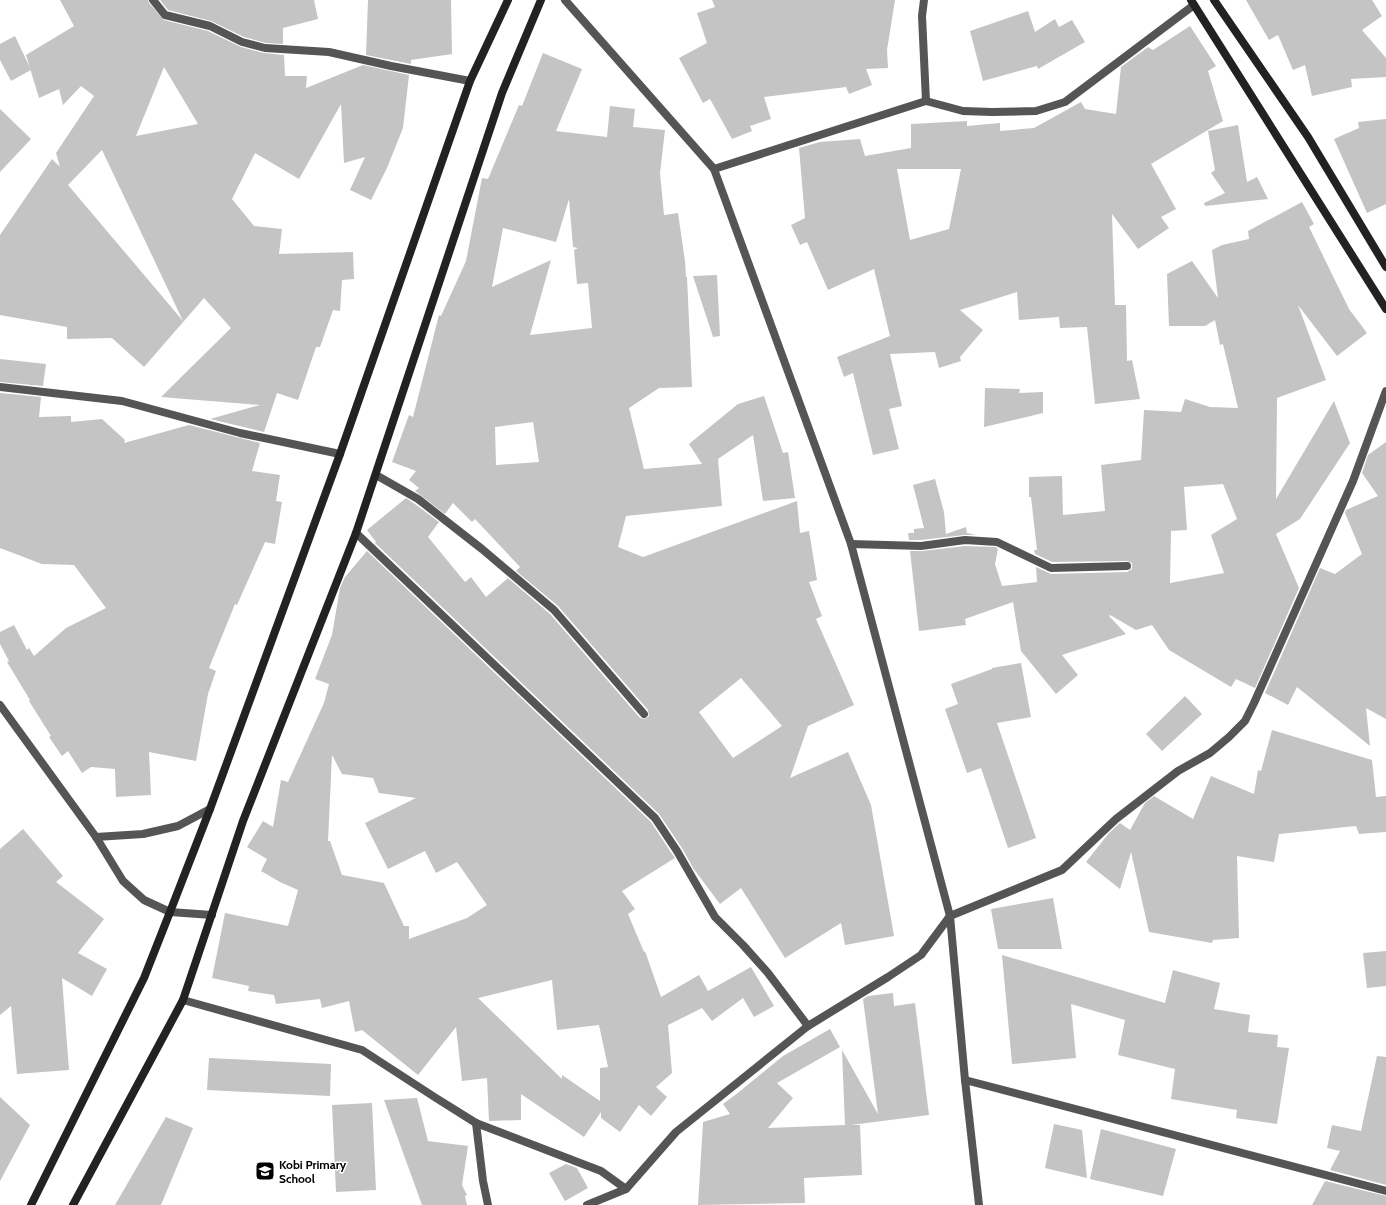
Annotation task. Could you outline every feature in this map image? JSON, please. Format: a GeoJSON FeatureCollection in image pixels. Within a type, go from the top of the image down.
{"type":"FeatureCollection","features":[{"type":"Feature","properties":{"kind":"main road"},"geometry":{"type":"LineString","coordinates":[[32,1205],[144,978],[210,809],[340,454],[470,80],[508,0]]}},
{"type":"Feature","properties":{"kind":"main road"},"geometry":{"type":"LineString","coordinates":[[73,1205],[183,1000],[243,821],[356,533],[502,94],[541,0]]}},
{"type":"Feature","properties":{"kind":"main road"},"geometry":{"type":"LineString","coordinates":[[1214,0],[1308,137],[1386,267]]}},
{"type":"Feature","properties":{"kind":"main road"},"geometry":{"type":"LineString","coordinates":[[1192,2],[1386,309]]}},
{"type":"Feature","properties":{"kind":"street"},"geometry":{"type":"LineString","coordinates":[[153,0],[165,15],[210,26],[242,42],[265,48],[329,52],[391,66],[470,80]]}},
{"type":"Feature","properties":{"kind":"street"},"geometry":{"type":"LineString","coordinates":[[565,0],[714,169],[851,544],[950,916],[965,1080],[979,1205]]}},
{"type":"Feature","properties":{"kind":"street"},"geometry":{"type":"LineString","coordinates":[[924,0],[922,16],[926,101]]}},
{"type":"Feature","properties":{"kind":"street"},"geometry":{"type":"LineString","coordinates":[[714,169],[926,101],[963,111],[992,112],[1036,111],[1065,102],[1192,2]]}},
{"type":"Feature","properties":{"kind":"street"},"geometry":{"type":"LineString","coordinates":[[0,387],[122,401],[240,433],[340,454]]}},
{"type":"Feature","properties":{"kind":"street"},"geometry":{"type":"LineString","coordinates":[[587,1205],[626,1189],[676,1132],[808,1026],[921,955],[950,916],[1062,870],[1116,819],[1178,771],[1210,753],[1245,721],[1353,481],[1386,391]]}},
{"type":"Feature","properties":{"kind":"street"},"geometry":{"type":"LineString","coordinates":[[376,475],[418,499],[482,549],[554,610],[644,714]]}},
{"type":"Feature","properties":{"kind":"street"},"geometry":{"type":"LineString","coordinates":[[356,533],[655,818],[677,851],[715,917],[768,973],[808,1026]]}},
{"type":"Feature","properties":{"kind":"street"},"geometry":{"type":"LineString","coordinates":[[851,544],[921,546],[965,540],[997,542],[1051,568],[1127,566]]}},
{"type":"Feature","properties":{"kind":"street"},"geometry":{"type":"LineString","coordinates":[[0,706],[96,837],[123,881],[144,900],[170,912],[212,915]]}},
{"type":"Feature","properties":{"kind":"street"},"geometry":{"type":"LineString","coordinates":[[96,837],[143,834],[178,826],[210,809]]}},
{"type":"Feature","properties":{"kind":"street"},"geometry":{"type":"LineString","coordinates":[[183,1000],[362,1050],[476,1123],[601,1171],[626,1189]]}},
{"type":"Feature","properties":{"kind":"street"},"geometry":{"type":"LineString","coordinates":[[965,1080],[1386,1191]]}},
{"type":"Feature","properties":{"kind":"street"},"geometry":{"type":"LineString","coordinates":[[476,1123],[483,1181],[488,1205]]}},
{"type":"Feature","properties":{"kind":"building"},"geometry":{"type":"Polygon","coordinates":[[[60,0],[148,0],[164,20],[208,31],[241,47],[264,53],[284,55],[285,76],[307,76],[306,88],[363,65],[409,75],[403,128],[387,168],[371,200],[350,190],[365,157],[344,163],[341,104],[299,179],[255,153],[232,199],[254,226],[282,229],[279,254],[353,252],[354,279],[342,280],[340,311],[333,310],[320,347],[316,347],[298,400],[277,393],[264,432],[210,419],[260,405],[161,397],[231,328],[204,298],[144,367],[112,338],[67,339],[67,327],[0,315],[0,235],[52,159],[60,167],[56,153],[94,96],[81,86],[63,105],[59,89],[39,98],[26,55],[74,26],[60,0]],[[164,67],[136,136],[198,124],[164,67]],[[102,150],[68,185],[183,321],[102,150]]]}},
{"type":"Feature","properties":{"kind":"building"},"geometry":{"type":"Polygon","coordinates":[[[160,0],[314,0],[318,19],[283,28],[283,44],[266,43],[244,37],[211,21],[168,10],[160,0]]]}},
{"type":"Feature","properties":{"kind":"building"},"geometry":{"type":"Polygon","coordinates":[[[368,0],[451,0],[452,54],[411,60],[411,64],[366,55],[368,0]]]}},
{"type":"Feature","properties":{"kind":"building"},"geometry":{"type":"Polygon","coordinates":[[[712,0],[895,0],[887,50],[888,68],[866,69],[872,85],[849,94],[846,87],[764,97],[771,119],[750,126],[752,131],[732,139],[710,99],[703,103],[679,58],[707,43],[697,13],[715,7],[712,0]]]}},
{"type":"Feature","properties":{"kind":"building"},"geometry":{"type":"Polygon","coordinates":[[[1246,0],[1372,0],[1382,16],[1362,30],[1386,58],[1386,77],[1351,79],[1352,87],[1312,96],[1305,65],[1293,70],[1278,35],[1269,40],[1246,0]]]}},
{"type":"Feature","properties":{"kind":"building"},"geometry":{"type":"Polygon","coordinates":[[[1028,11],[1035,32],[1055,19],[1059,27],[1072,20],[1085,42],[1038,69],[1037,66],[983,81],[970,31],[1028,11]]]}},
{"type":"Feature","properties":{"kind":"building"},"geometry":{"type":"Polygon","coordinates":[[[1190,26],[1216,66],[1208,71],[1223,121],[1151,164],[1176,209],[1161,217],[1169,228],[1138,249],[1112,214],[1115,305],[1126,305],[1127,361],[1132,360],[1140,399],[1095,404],[1087,327],[1060,328],[1059,317],[1019,320],[1017,292],[960,310],[983,330],[960,357],[961,361],[939,368],[935,352],[890,354],[902,406],[889,409],[899,449],[873,455],[853,373],[844,377],[837,357],[890,336],[874,269],[828,290],[807,242],[800,245],[791,225],[805,218],[799,148],[820,142],[860,139],[865,156],[911,148],[911,124],[967,121],[967,126],[1000,123],[1000,131],[1034,128],[1081,102],[1085,109],[1116,114],[1121,67],[1148,47],[1153,50],[1190,26]],[[897,169],[910,240],[949,229],[961,169],[897,169]]]}},
{"type":"Feature","properties":{"kind":"building"},"geometry":{"type":"Polygon","coordinates":[[[15,36],[31,70],[11,81],[0,60],[0,44],[15,36]]]}},
{"type":"Feature","properties":{"kind":"building"},"geometry":{"type":"Polygon","coordinates":[[[543,53],[582,69],[556,131],[607,137],[610,106],[635,109],[633,127],[665,130],[660,173],[664,215],[678,213],[687,277],[692,387],[659,388],[629,408],[644,469],[702,464],[689,444],[738,404],[764,396],[783,453],[788,452],[795,498],[763,501],[753,435],[718,459],[722,506],[626,516],[618,547],[643,557],[797,501],[800,533],[809,531],[817,580],[809,582],[822,616],[816,619],[854,705],[808,726],[790,778],[848,752],[871,805],[894,936],[845,945],[841,923],[785,958],[741,888],[720,904],[693,868],[682,848],[659,814],[375,543],[376,542],[367,530],[406,498],[439,522],[428,537],[465,582],[471,577],[486,597],[508,578],[550,614],[640,718],[645,719],[649,716],[648,710],[558,606],[516,571],[520,567],[475,519],[472,522],[453,503],[445,514],[415,491],[419,488],[409,480],[416,471],[392,462],[409,415],[413,417],[439,315],[441,316],[466,261],[482,178],[488,179],[519,105],[522,106],[543,53]],[[569,199],[556,242],[503,228],[492,287],[551,260],[530,335],[592,328],[588,283],[577,284],[574,250],[578,248],[573,247],[569,199]],[[533,422],[495,427],[496,465],[539,462],[533,422]],[[741,678],[699,712],[733,758],[782,726],[741,678]]]}},
{"type":"Feature","properties":{"kind":"building"},"geometry":{"type":"Polygon","coordinates":[[[0,109],[31,139],[0,172],[0,109]]]}},
{"type":"Feature","properties":{"kind":"building"},"geometry":{"type":"Polygon","coordinates":[[[1386,119],[1386,204],[1367,213],[1334,139],[1359,128],[1358,122],[1386,119]]]}},
{"type":"Feature","properties":{"kind":"building"},"geometry":{"type":"Polygon","coordinates":[[[1238,125],[1247,182],[1257,177],[1268,199],[1205,206],[1204,203],[1225,193],[1211,173],[1215,170],[1208,131],[1238,125]]]}},
{"type":"Feature","properties":{"kind":"building"},"geometry":{"type":"Polygon","coordinates":[[[1302,202],[1314,224],[1309,227],[1349,309],[1367,333],[1337,356],[1298,305],[1326,380],[1277,398],[1276,499],[1334,401],[1350,443],[1300,519],[1276,534],[1299,588],[1255,688],[1236,679],[1231,687],[1169,650],[1152,625],[1136,630],[1110,615],[1109,616],[1126,634],[1062,655],[1078,675],[1056,694],[1021,651],[1013,602],[965,619],[966,625],[919,631],[910,551],[965,546],[996,547],[998,549],[995,564],[1002,586],[1037,582],[1036,567],[1051,574],[1127,572],[1132,569],[1132,563],[1127,561],[1052,562],[1035,554],[1034,550],[1037,550],[1031,497],[1029,497],[1029,477],[1062,476],[1063,515],[1105,511],[1101,465],[1141,460],[1144,410],[1181,412],[1185,399],[1210,407],[1238,408],[1223,344],[1220,345],[1215,320],[1205,326],[1169,326],[1167,274],[1192,261],[1218,298],[1212,250],[1222,245],[1249,239],[1248,231],[1302,202]],[[1223,484],[1184,487],[1187,530],[1171,531],[1170,583],[1224,573],[1211,535],[1237,519],[1223,484]]]}},
{"type":"Feature","properties":{"kind":"building"},"geometry":{"type":"Polygon","coordinates":[[[717,275],[720,336],[713,337],[693,276],[717,275]]]}},
{"type":"Feature","properties":{"kind":"building"},"geometry":{"type":"Polygon","coordinates":[[[0,359],[46,364],[43,386],[0,382],[0,359]]]}},
{"type":"Feature","properties":{"kind":"building"},"geometry":{"type":"Polygon","coordinates":[[[985,388],[1020,389],[1019,393],[1043,392],[1043,413],[984,427],[985,388]]]}},
{"type":"Feature","properties":{"kind":"building"},"geometry":{"type":"Polygon","coordinates":[[[0,393],[41,397],[39,417],[71,416],[71,422],[102,419],[125,440],[124,443],[189,425],[260,443],[252,471],[280,475],[276,501],[282,502],[275,544],[265,542],[237,605],[235,604],[209,668],[216,671],[208,694],[196,761],[149,752],[151,795],[116,797],[115,769],[91,767],[82,773],[68,751],[62,756],[49,737],[51,736],[7,662],[9,661],[0,644],[0,632],[14,625],[27,650],[29,648],[34,656],[66,628],[106,608],[74,565],[42,564],[0,548],[0,393]]]}},
{"type":"Feature","properties":{"kind":"building"},"geometry":{"type":"Polygon","coordinates":[[[1386,442],[1386,719],[1366,708],[1370,746],[1297,687],[1288,705],[1265,693],[1320,568],[1335,574],[1362,554],[1345,513],[1346,510],[1378,496],[1362,473],[1368,455],[1386,442]]]}},
{"type":"Feature","properties":{"kind":"building"},"geometry":{"type":"Polygon","coordinates":[[[935,479],[944,512],[946,534],[966,527],[967,533],[976,535],[909,540],[908,533],[914,533],[914,529],[924,528],[913,485],[935,479]]]}},
{"type":"Feature","properties":{"kind":"building"},"geometry":{"type":"Polygon","coordinates":[[[367,551],[651,822],[675,858],[622,891],[635,909],[628,914],[644,952],[645,951],[661,997],[699,975],[708,991],[751,967],[774,1006],[754,1017],[743,998],[712,1021],[702,1008],[668,1025],[672,1073],[656,1087],[667,1097],[651,1116],[639,1105],[620,1132],[601,1118],[601,1112],[584,1137],[521,1094],[521,1120],[489,1121],[487,1078],[462,1081],[456,1027],[418,1075],[362,1030],[355,1032],[349,1001],[322,1008],[320,999],[276,1004],[274,995],[248,991],[249,986],[212,978],[225,913],[288,926],[298,890],[261,871],[267,859],[247,847],[263,821],[273,827],[281,780],[288,782],[324,703],[329,684],[315,679],[332,635],[340,588],[345,577],[367,551]],[[332,755],[328,841],[330,841],[342,875],[384,883],[404,926],[409,926],[409,939],[467,918],[487,905],[457,862],[436,873],[425,851],[388,869],[365,823],[416,798],[379,793],[373,778],[342,774],[332,755]],[[552,980],[478,998],[562,1079],[562,1075],[600,1101],[600,1068],[608,1067],[599,1025],[557,1030],[552,980]]]}},
{"type":"Feature","properties":{"kind":"building"},"geometry":{"type":"Polygon","coordinates":[[[1021,663],[1031,717],[997,723],[1036,838],[1008,848],[981,768],[967,773],[945,709],[958,704],[951,684],[992,668],[1021,663]]]}},
{"type":"Feature","properties":{"kind":"building"},"geometry":{"type":"Polygon","coordinates":[[[1185,696],[1202,714],[1162,751],[1146,734],[1185,696]]]}},
{"type":"Feature","properties":{"kind":"building"},"geometry":{"type":"Polygon","coordinates":[[[1272,730],[1372,760],[1376,797],[1386,796],[1386,832],[1359,834],[1356,826],[1279,834],[1274,862],[1237,856],[1239,938],[1213,940],[1212,943],[1149,932],[1131,852],[1120,889],[1086,862],[1109,833],[1120,823],[1130,830],[1145,803],[1154,796],[1193,819],[1211,776],[1254,794],[1258,770],[1261,771],[1272,730]]]}},
{"type":"Feature","properties":{"kind":"building"},"geometry":{"type":"Polygon","coordinates":[[[23,829],[63,876],[56,882],[104,919],[78,953],[107,969],[92,996],[62,978],[69,1070],[17,1074],[11,1006],[0,1015],[0,849],[23,829]]]}},
{"type":"Feature","properties":{"kind":"building"},"geometry":{"type":"Polygon","coordinates":[[[1053,898],[1062,949],[998,949],[991,909],[1053,898]]]}},
{"type":"Feature","properties":{"kind":"building"},"geometry":{"type":"Polygon","coordinates":[[[1386,951],[1386,986],[1367,988],[1363,953],[1386,951]]]}},
{"type":"Feature","properties":{"kind":"building"},"geometry":{"type":"Polygon","coordinates":[[[1002,955],[1165,1003],[1173,970],[1220,983],[1214,1009],[1250,1015],[1248,1032],[1278,1035],[1277,1047],[1289,1048],[1277,1124],[1236,1118],[1237,1110],[1171,1099],[1175,1069],[1118,1055],[1125,1020],[1071,1004],[1076,1058],[1012,1064],[1002,955]]]}},
{"type":"Feature","properties":{"kind":"building"},"geometry":{"type":"Polygon","coordinates":[[[893,993],[894,1006],[915,1003],[929,1115],[851,1125],[860,1125],[862,1175],[804,1178],[805,1203],[698,1205],[703,1122],[730,1114],[723,1104],[783,1056],[830,1029],[840,1047],[777,1083],[793,1098],[768,1128],[845,1125],[842,1050],[878,1114],[863,999],[868,996],[893,993]]]}},
{"type":"Feature","properties":{"kind":"building"},"geometry":{"type":"Polygon","coordinates":[[[1377,1056],[1386,1057],[1386,1185],[1330,1170],[1340,1151],[1327,1148],[1332,1125],[1361,1131],[1377,1056]]]}},
{"type":"Feature","properties":{"kind":"building"},"geometry":{"type":"Polygon","coordinates":[[[209,1058],[331,1064],[330,1096],[207,1090],[209,1058]]]}},
{"type":"Feature","properties":{"kind":"building"},"geometry":{"type":"Polygon","coordinates":[[[0,1097],[30,1125],[0,1181],[0,1097]]]}},
{"type":"Feature","properties":{"kind":"building"},"geometry":{"type":"Polygon","coordinates":[[[417,1098],[428,1141],[468,1146],[462,1185],[467,1195],[465,1196],[467,1205],[422,1205],[384,1100],[417,1098]]]}},
{"type":"Feature","properties":{"kind":"building"},"geometry":{"type":"Polygon","coordinates":[[[372,1103],[376,1190],[336,1192],[332,1105],[372,1103]]]}},
{"type":"Feature","properties":{"kind":"building"},"geometry":{"type":"Polygon","coordinates":[[[166,1117],[193,1128],[161,1205],[115,1205],[166,1117]]]}},
{"type":"Feature","properties":{"kind":"building"},"geometry":{"type":"Polygon","coordinates":[[[1054,1124],[1082,1130],[1087,1178],[1045,1168],[1054,1124]]]}},
{"type":"Feature","properties":{"kind":"building"},"geometry":{"type":"Polygon","coordinates":[[[1101,1129],[1176,1149],[1163,1196],[1090,1179],[1101,1129]]]}},
{"type":"Feature","properties":{"kind":"building"},"geometry":{"type":"Polygon","coordinates":[[[566,1164],[577,1168],[588,1188],[565,1201],[549,1173],[566,1164]]]}},
{"type":"Feature","properties":{"kind":"building"},"geometry":{"type":"Polygon","coordinates":[[[1325,1181],[1386,1196],[1386,1205],[1312,1205],[1325,1181]]]}},
{"type":"Feature","properties":{"kind":"place","name":"Kobi Primary School"},"geometry":{"type":"Point","coordinates":[265,1171]}}]}
